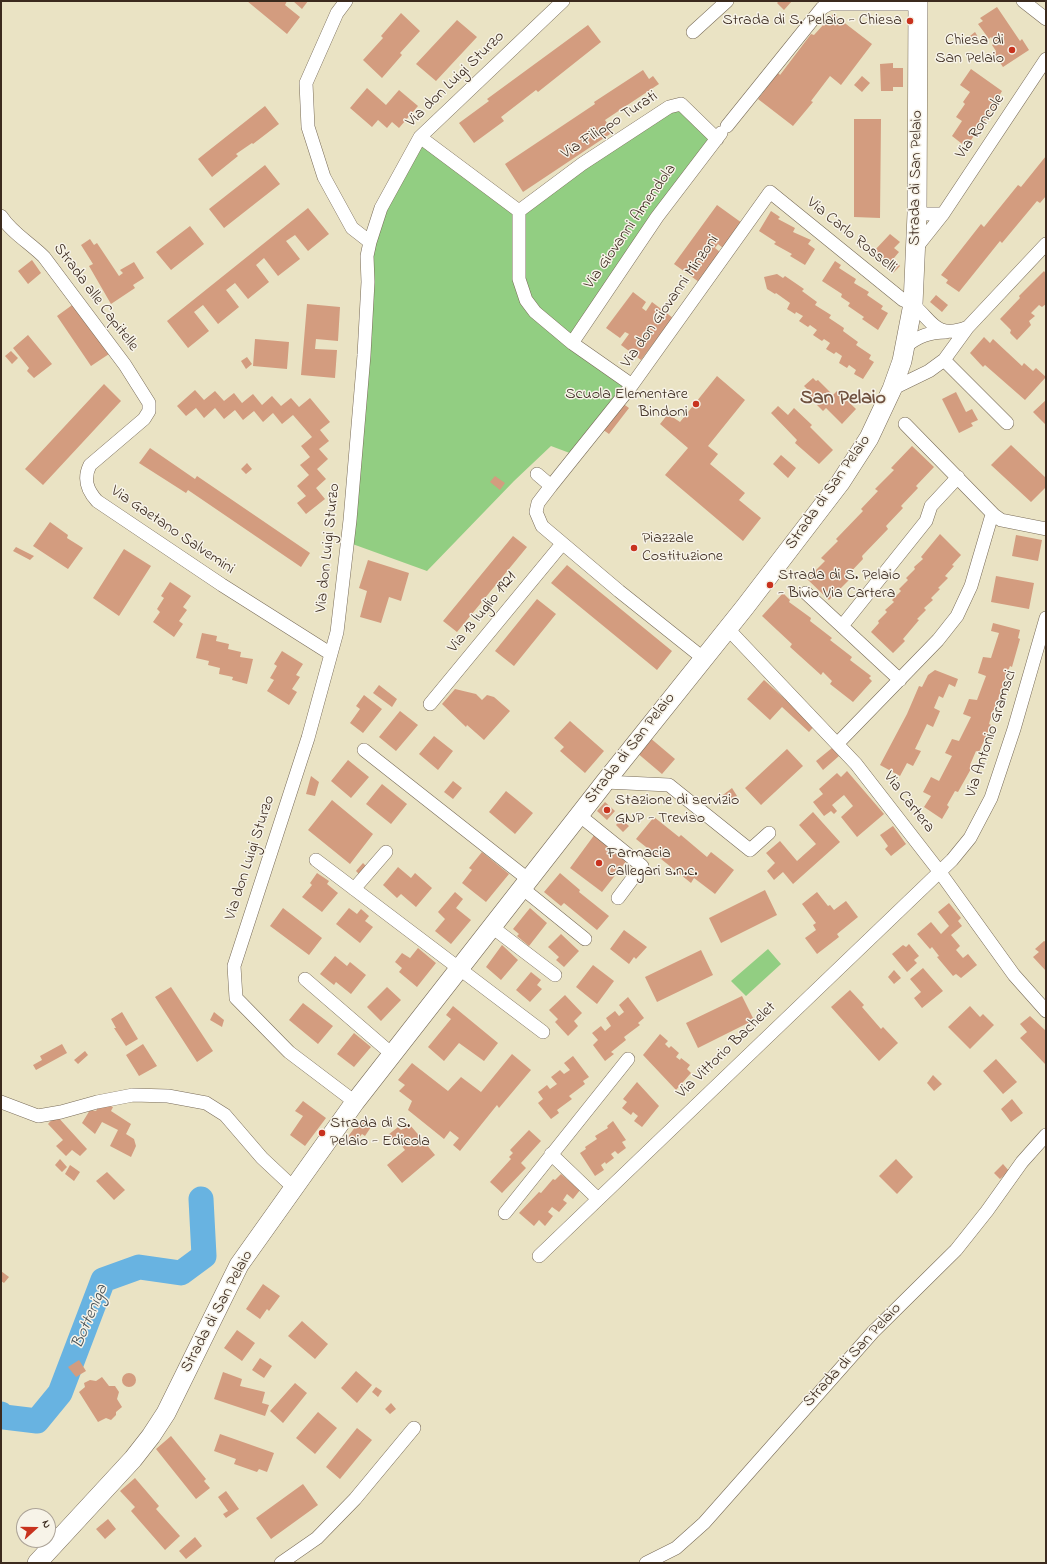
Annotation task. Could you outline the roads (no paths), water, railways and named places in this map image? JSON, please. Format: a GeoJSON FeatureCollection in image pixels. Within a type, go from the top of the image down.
{"type":"FeatureCollection","features":[{"type":"Feature","properties":{"kind":"main road","name":"Strada di San Pelaio"},"geometry":{"type":"LineString","coordinates":[[38,1562],[128,1464],[151,1436],[166,1413],[239,1265],[355,1102],[605,782],[703,658],[728,629],[857,459],[869,438],[892,389],[905,347],[912,304],[917,214],[918,3]]}},
{"type":"Feature","properties":{"kind":"street"},"geometry":{"type":"LineString","coordinates":[[346,1],[338,13],[306,83],[308,127],[324,177],[352,228],[370,242]]}},
{"type":"Feature","properties":{"kind":"street","name":"Via don Luigi Sturzo"},"geometry":{"type":"LineString","coordinates":[[355,1102],[289,1052],[236,998],[234,966],[308,738],[337,632],[350,520],[364,355],[368,282],[367,256],[381,208],[420,137],[563,1]]}},
{"type":"Feature","properties":{"kind":"street"},"geometry":{"type":"LineString","coordinates":[[693,32],[727,1]]}},
{"type":"Feature","properties":{"kind":"street"},"geometry":{"type":"LineString","coordinates":[[1023,1],[1046,19]]}},
{"type":"Feature","properties":{"kind":"street","name":"Via Giovanni Amendola"},"geometry":{"type":"LineString","coordinates":[[572,343],[657,217],[822,8],[829,4],[918,3]]}},
{"type":"Feature","properties":{"kind":"street","name":"Via Roncole"},"geometry":{"type":"LineString","coordinates":[[916,248],[943,214],[1046,59]]}},
{"type":"Feature","properties":{"kind":"street","name":"Via Filippo Turati"},"geometry":{"type":"LineString","coordinates":[[519,211],[582,164],[669,106],[681,104],[722,133]]}},
{"type":"Feature","properties":{"kind":"street"},"geometry":{"type":"LineString","coordinates":[[420,137],[519,211],[519,279],[526,300],[535,312],[572,343],[632,385]]}},
{"type":"Feature","properties":{"kind":"street","name":"Via Carlo Rosselli"},"geometry":{"type":"LineString","coordinates":[[770,192],[903,300],[912,304],[926,320],[946,332]]}},
{"type":"Feature","properties":{"kind":"street","name":"Via don Giovanni Minzoni"},"geometry":{"type":"LineString","coordinates":[[551,486],[632,385],[770,192]]}},
{"type":"Feature","properties":{"kind":"street"},"geometry":{"type":"LineString","coordinates":[[917,214],[943,214]]}},
{"type":"Feature","properties":{"kind":"street","name":"Strada alle Capitelle"},"geometry":{"type":"LineString","coordinates":[[1,216],[14,232],[31,244],[44,257],[125,365],[149,402],[149,411]]}},
{"type":"Feature","properties":{"kind":"street"},"geometry":{"type":"LineString","coordinates":[[892,389],[929,371],[944,360],[968,327],[1046,244]]}},
{"type":"Feature","properties":{"kind":"street"},"geometry":{"type":"LineString","coordinates":[[905,347],[915,339],[927,334],[952,332],[968,327]]}},
{"type":"Feature","properties":{"kind":"street"},"geometry":{"type":"LineString","coordinates":[[944,360],[1007,422]]}},
{"type":"Feature","properties":{"kind":"street","name":"Via Gaetano Salvemini"},"geometry":{"type":"LineString","coordinates":[[149,411],[144,419],[90,465],[86,473],[89,492],[97,501],[216,581],[331,654]]}},
{"type":"Feature","properties":{"kind":"street"},"geometry":{"type":"LineString","coordinates":[[905,424],[994,515],[1001,520],[1046,529]]}},
{"type":"Feature","properties":{"kind":"street"},"geometry":{"type":"LineString","coordinates":[[537,474],[551,486],[538,503],[536,512],[542,526],[562,544],[703,658]]}},
{"type":"Feature","properties":{"kind":"street"},"geometry":{"type":"LineString","coordinates":[[842,626],[926,521],[931,506],[958,477]]}},
{"type":"Feature","properties":{"kind":"street"},"geometry":{"type":"LineString","coordinates":[[837,744],[943,634],[960,609],[971,586],[991,518],[994,515]]}},
{"type":"Feature","properties":{"kind":"street","name":"Via 13 luglio 1921"},"geometry":{"type":"LineString","coordinates":[[430,704],[562,544]]}},
{"type":"Feature","properties":{"kind":"street"},"geometry":{"type":"LineString","coordinates":[[806,593],[900,680]]}},
{"type":"Feature","properties":{"kind":"street","name":"Via Antonio Gramsci"},"geometry":{"type":"LineString","coordinates":[[939,871],[952,860],[970,838],[991,798],[1014,729],[1046,618]]}},
{"type":"Feature","properties":{"kind":"street","name":"Via Cartera"},"geometry":{"type":"LineString","coordinates":[[728,629],[856,764],[939,871],[1014,975],[1046,1011]]}},
{"type":"Feature","properties":{"kind":"street"},"geometry":{"type":"LineString","coordinates":[[364,750],[526,884],[585,939]]}},
{"type":"Feature","properties":{"kind":"street"},"geometry":{"type":"LineString","coordinates":[[605,782],[669,785],[750,850],[769,833]]}},
{"type":"Feature","properties":{"kind":"street"},"geometry":{"type":"LineString","coordinates":[[579,815],[642,866],[618,898]]}},
{"type":"Feature","properties":{"kind":"street"},"geometry":{"type":"LineString","coordinates":[[354,889],[386,852]]}},
{"type":"Feature","properties":{"kind":"street"},"geometry":{"type":"LineString","coordinates":[[316,860],[543,1032]]}},
{"type":"Feature","properties":{"kind":"street","name":"Via Vittorio Bachelet"},"geometry":{"type":"LineString","coordinates":[[539,1256],[939,871]]}},
{"type":"Feature","properties":{"kind":"street"},"geometry":{"type":"LineString","coordinates":[[492,927],[555,975]]}},
{"type":"Feature","properties":{"kind":"street"},"geometry":{"type":"LineString","coordinates":[[305,979],[393,1055]]}},
{"type":"Feature","properties":{"kind":"street"},"geometry":{"type":"LineString","coordinates":[[505,1213],[628,1059]]}},
{"type":"Feature","properties":{"kind":"street"},"geometry":{"type":"LineString","coordinates":[[1,1102],[38,1116],[133,1095],[168,1096],[206,1103],[225,1114],[262,1158],[294,1188]]}},
{"type":"Feature","properties":{"kind":"street","name":"Strada di San Pelaio"},"geometry":{"type":"LineString","coordinates":[[646,1563],[676,1548],[704,1524],[873,1332],[956,1250],[987,1211],[1022,1162],[1046,1135]]}},
{"type":"Feature","properties":{"kind":"street"},"geometry":{"type":"LineString","coordinates":[[551,1154],[598,1199]]}},
{"type":"Feature","properties":{"kind":"street"},"geometry":{"type":"LineString","coordinates":[[281,1563],[317,1538],[355,1499],[414,1428]]}},
{"type":"Feature","properties":{"kind":"waterway","name":"Botteniga"},"geometry":{"type":"LineString","coordinates":[[1,1414],[4,1417],[37,1421],[60,1393],[103,1280],[139,1267],[181,1273],[204,1256],[201,1199]]}},
{"type":"Feature","properties":{"kind":"place","name":"Strada di S. Pelaio - Chiesa"},"geometry":{"type":"Point","coordinates":[910,21]}},
{"type":"Feature","properties":{"kind":"place","name":"Chiesa di San Pelaio"},"geometry":{"type":"Point","coordinates":[1012,50]}},
{"type":"Feature","properties":{"kind":"place","name":"Scuola Elementare Bindoni"},"geometry":{"type":"Point","coordinates":[696,404]}},
{"type":"Feature","properties":{"kind":"place","name":"Piazzale Costituzione"},"geometry":{"type":"Point","coordinates":[634,548]}},
{"type":"Feature","properties":{"kind":"place","name":"Strada di S. Pelaio - Bivio Via Cartera"},"geometry":{"type":"Point","coordinates":[770,585]}},
{"type":"Feature","properties":{"kind":"place","name":"Stazione di servizio GNP - Treviso"},"geometry":{"type":"Point","coordinates":[607,810]}},
{"type":"Feature","properties":{"kind":"place","name":"Farmacia Callegari s.n.c."},"geometry":{"type":"Point","coordinates":[599,863]}},
{"type":"Feature","properties":{"kind":"place","name":"Strada di S. Pelaio - Edicola"},"geometry":{"type":"Point","coordinates":[322,1133]}},
{"type":"Feature","properties":{"kind":"district","name":"San Pelaio"},"geometry":{"type":"Point","coordinates":[843,400]}}]}
